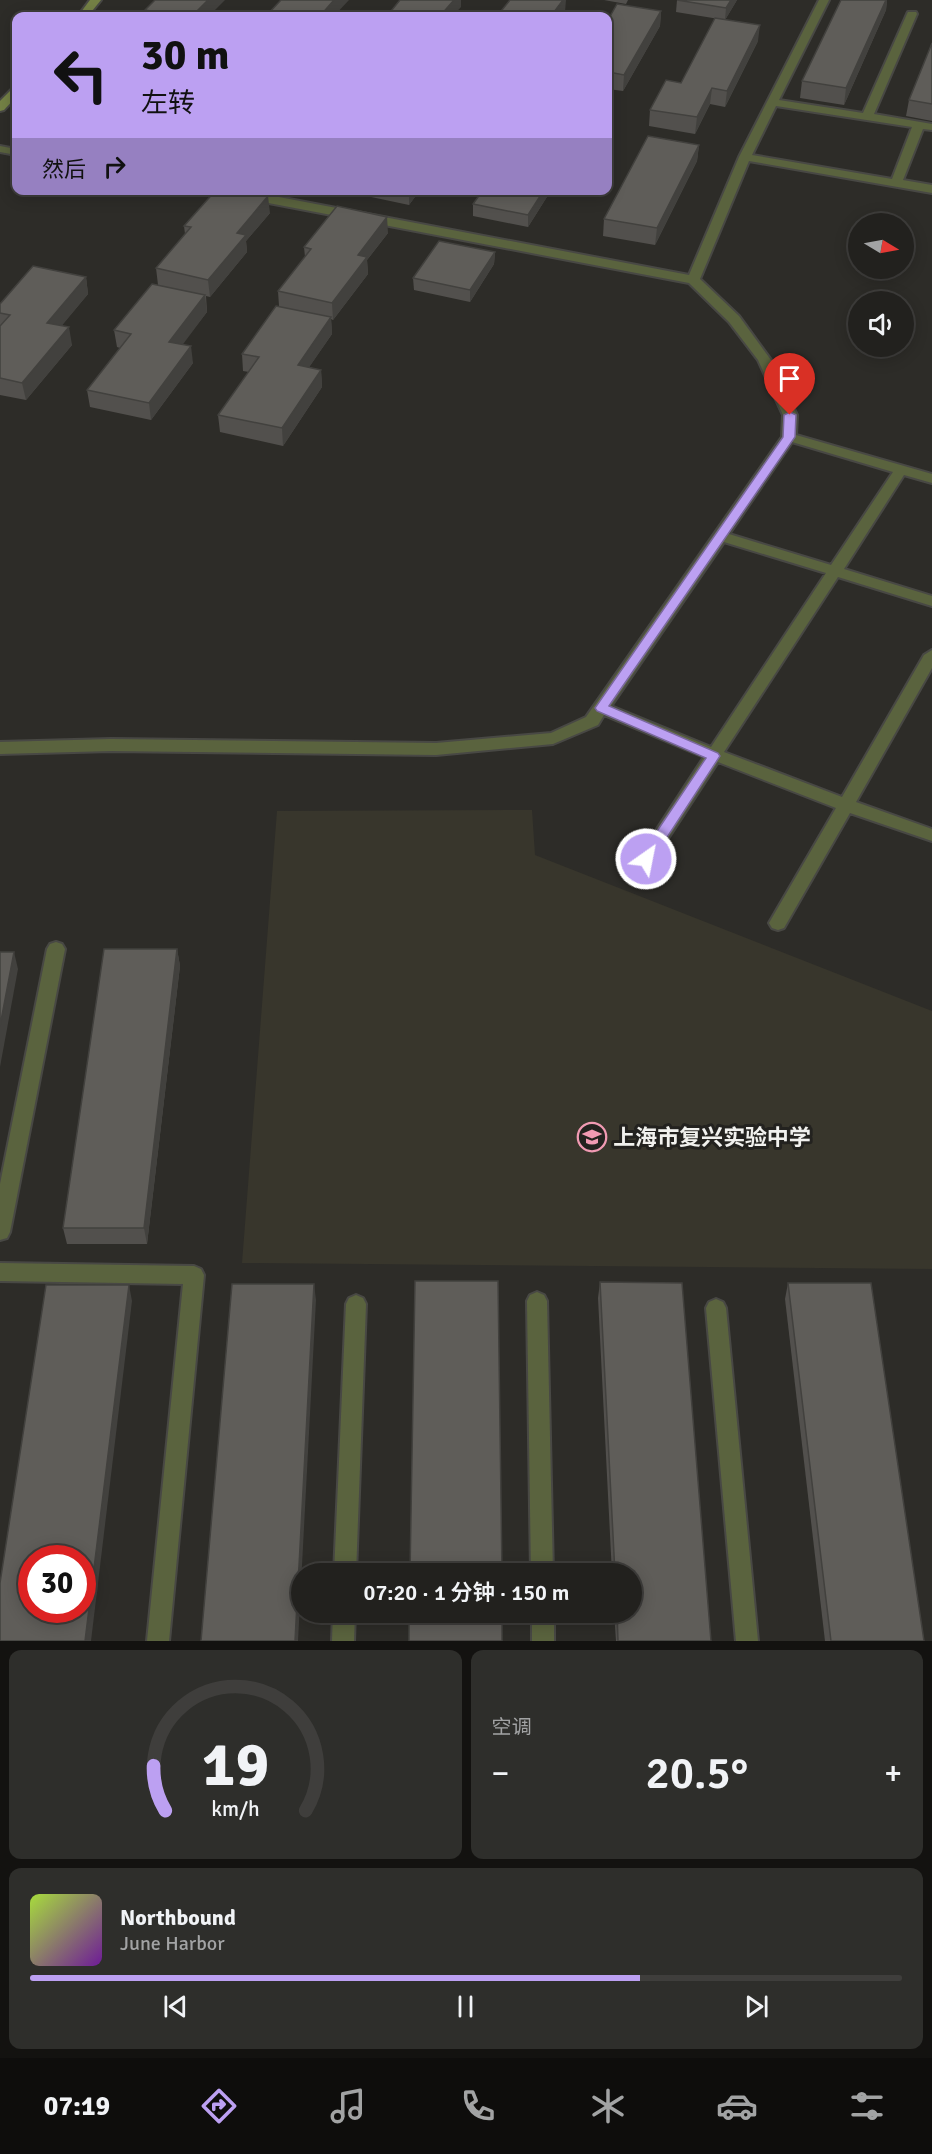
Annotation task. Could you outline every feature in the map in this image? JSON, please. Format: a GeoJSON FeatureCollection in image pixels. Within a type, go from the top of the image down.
{"type":"FeatureCollection","features":[{"type":"Feature","properties":{"kind":"main road"},"geometry":{"type":"LineString","coordinates":[[86,12],[96,0]]}},
{"type":"Feature","properties":{"kind":"main road"},"geometry":{"type":"LineString","coordinates":[[0,108],[12,95]]}},
{"type":"Feature","properties":{"kind":"street"},"geometry":{"type":"LineString","coordinates":[[693,280],[745,157],[824,0]]}},
{"type":"Feature","properties":{"kind":"street"},"geometry":{"type":"LineString","coordinates":[[867,117],[912,15]]}},
{"type":"Feature","properties":{"kind":"street"},"geometry":{"type":"LineString","coordinates":[[772,102],[932,128]]}},
{"type":"Feature","properties":{"kind":"street"},"geometry":{"type":"LineString","coordinates":[[896,183],[919,125]]}},
{"type":"Feature","properties":{"kind":"street"},"geometry":{"type":"LineString","coordinates":[[745,157],[932,189]]}},
{"type":"Feature","properties":{"kind":"street"},"geometry":{"type":"LineString","coordinates":[[0,748],[111,745],[436,749],[553,738],[592,721],[789,437],[790,415],[764,360],[734,319],[693,280],[247,195]]}},
{"type":"Feature","properties":{"kind":"street"},"geometry":{"type":"LineString","coordinates":[[789,437],[932,479]]}},
{"type":"Feature","properties":{"kind":"street"},"geometry":{"type":"LineString","coordinates":[[646,859],[901,470]]}},
{"type":"Feature","properties":{"kind":"street"},"geometry":{"type":"LineString","coordinates":[[721,536],[932,601]]}},
{"type":"Feature","properties":{"kind":"street"},"geometry":{"type":"LineString","coordinates":[[778,923],[932,655]]}},
{"type":"Feature","properties":{"kind":"street"},"geometry":{"type":"LineString","coordinates":[[601,708],[714,756],[845,806],[932,835]]}},
{"type":"Feature","properties":{"kind":"street"},"geometry":{"type":"LineString","coordinates":[[0,1232],[56,949]]}},
{"type":"Feature","properties":{"kind":"street"},"geometry":{"type":"LineString","coordinates":[[0,1272],[194,1275],[158,1641]]}},
{"type":"Feature","properties":{"kind":"street"},"geometry":{"type":"LineString","coordinates":[[537,1301],[542,1563]]}},
{"type":"Feature","properties":{"kind":"street"},"geometry":{"type":"LineString","coordinates":[[345,1563],[356,1304]]}},
{"type":"Feature","properties":{"kind":"street"},"geometry":{"type":"LineString","coordinates":[[716,1308],[747,1641]]}},
{"type":"Feature","properties":{"kind":"street"},"geometry":{"type":"LineString","coordinates":[[343,1641],[344,1623]]}},
{"type":"Feature","properties":{"kind":"street"},"geometry":{"type":"LineString","coordinates":[[543,1623],[543,1641]]}},
{"type":"Feature","properties":{"kind":"shaded area","name":"上海市复兴实验中学"},"geometry":{"type":"Polygon","coordinates":[[[532,810],[535,855],[932,1011],[932,1269],[242,1263],[277,811],[532,810]]]}},
{"type":"Feature","properties":{"kind":"building"},"geometry":{"type":"Polygon","coordinates":[[[155,0],[208,0],[196,12],[145,10],[155,0]]]}},
{"type":"Feature","properties":{"kind":"building"},"geometry":{"type":"Polygon","coordinates":[[[281,0],[334,0],[324,12],[270,12],[281,0]]]}},
{"type":"Feature","properties":{"kind":"building"},"geometry":{"type":"Polygon","coordinates":[[[400,0],[454,0],[444,12],[390,12],[400,0]]]}},
{"type":"Feature","properties":{"kind":"building"},"geometry":{"type":"Polygon","coordinates":[[[510,0],[563,0],[554,12],[500,12],[510,0]]]}},
{"type":"Feature","properties":{"kind":"building"},"geometry":{"type":"Polygon","coordinates":[[[677,0],[731,0],[726,8],[677,0]]]}},
{"type":"Feature","properties":{"kind":"building"},"geometry":{"type":"Polygon","coordinates":[[[841,0],[886,0],[846,88],[802,81],[841,0]]]}},
{"type":"Feature","properties":{"kind":"building"},"geometry":{"type":"Polygon","coordinates":[[[617,4],[661,11],[624,75],[612,73],[612,13],[617,4]]]}},
{"type":"Feature","properties":{"kind":"building"},"geometry":{"type":"Polygon","coordinates":[[[715,18],[760,25],[727,91],[712,88],[697,117],[650,110],[666,80],[681,83],[715,18]]]}},
{"type":"Feature","properties":{"kind":"building"},"geometry":{"type":"Polygon","coordinates":[[[932,43],[932,104],[909,100],[932,43]]]}},
{"type":"Feature","properties":{"kind":"building"},"geometry":{"type":"Polygon","coordinates":[[[648,136],[699,145],[657,228],[604,219],[648,136]]]}},
{"type":"Feature","properties":{"kind":"building"},"geometry":{"type":"Polygon","coordinates":[[[212,195],[268,196],[237,233],[246,235],[208,280],[156,268],[191,227],[184,226],[212,195]]]}},
{"type":"Feature","properties":{"kind":"building"},"geometry":{"type":"Polygon","coordinates":[[[479,195],[541,195],[528,215],[473,204],[479,195]]]}},
{"type":"Feature","properties":{"kind":"building"},"geometry":{"type":"Polygon","coordinates":[[[337,206],[387,217],[358,255],[367,257],[332,303],[278,291],[311,249],[304,247],[337,206]]]}},
{"type":"Feature","properties":{"kind":"building"},"geometry":{"type":"Polygon","coordinates":[[[439,241],[495,252],[470,290],[413,278],[439,241]]]}},
{"type":"Feature","properties":{"kind":"building"},"geometry":{"type":"Polygon","coordinates":[[[33,266],[86,277],[47,323],[69,327],[22,383],[0,378],[0,326],[10,315],[0,313],[0,304],[33,266]]]}},
{"type":"Feature","properties":{"kind":"building"},"geometry":{"type":"Polygon","coordinates":[[[152,284],[205,295],[169,342],[191,346],[149,403],[87,390],[131,334],[114,330],[152,284]]]}},
{"type":"Feature","properties":{"kind":"building"},"geometry":{"type":"Polygon","coordinates":[[[276,306],[331,317],[298,365],[321,370],[282,428],[218,415],[259,357],[242,354],[276,306]]]}},
{"type":"Feature","properties":{"kind":"building"},"geometry":{"type":"Polygon","coordinates":[[[104,949],[177,949],[144,1228],[63,1228],[104,949]]]}},
{"type":"Feature","properties":{"kind":"building"},"geometry":{"type":"Polygon","coordinates":[[[0,952],[14,952],[0,1026],[0,952]]]}},
{"type":"Feature","properties":{"kind":"building"},"geometry":{"type":"Polygon","coordinates":[[[415,1281],[498,1281],[502,1563],[410,1563],[415,1281]]]}},
{"type":"Feature","properties":{"kind":"building"},"geometry":{"type":"Polygon","coordinates":[[[600,1282],[682,1283],[711,1641],[618,1641],[617,1623],[642,1623],[642,1563],[614,1563],[600,1282]]]}},
{"type":"Feature","properties":{"kind":"building"},"geometry":{"type":"Polygon","coordinates":[[[788,1283],[871,1283],[924,1641],[831,1641],[788,1283]]]}},
{"type":"Feature","properties":{"kind":"building"},"geometry":{"type":"Polygon","coordinates":[[[232,1284],[314,1284],[299,1563],[291,1563],[291,1623],[296,1623],[295,1641],[201,1641],[232,1284]]]}},
{"type":"Feature","properties":{"kind":"building"},"geometry":{"type":"Polygon","coordinates":[[[46,1285],[129,1285],[96,1552],[96,1545],[18,1545],[18,1623],[87,1623],[85,1641],[0,1641],[0,1583],[46,1285]]]}},
{"type":"Feature","properties":{"kind":"building"},"geometry":{"type":"Polygon","coordinates":[[[409,1623],[502,1623],[502,1641],[409,1641],[409,1623]]]}},
{"type":"Feature","properties":{"kind":"place","name":"上海市复兴实验中学"},"geometry":{"type":"Point","coordinates":[592,1137]}},
{"type":"Feature","properties":{"kind":"route"},"geometry":{"type":"LineString","coordinates":[[646,859],[714,756],[601,708],[789,437],[790,415]]}}]}
